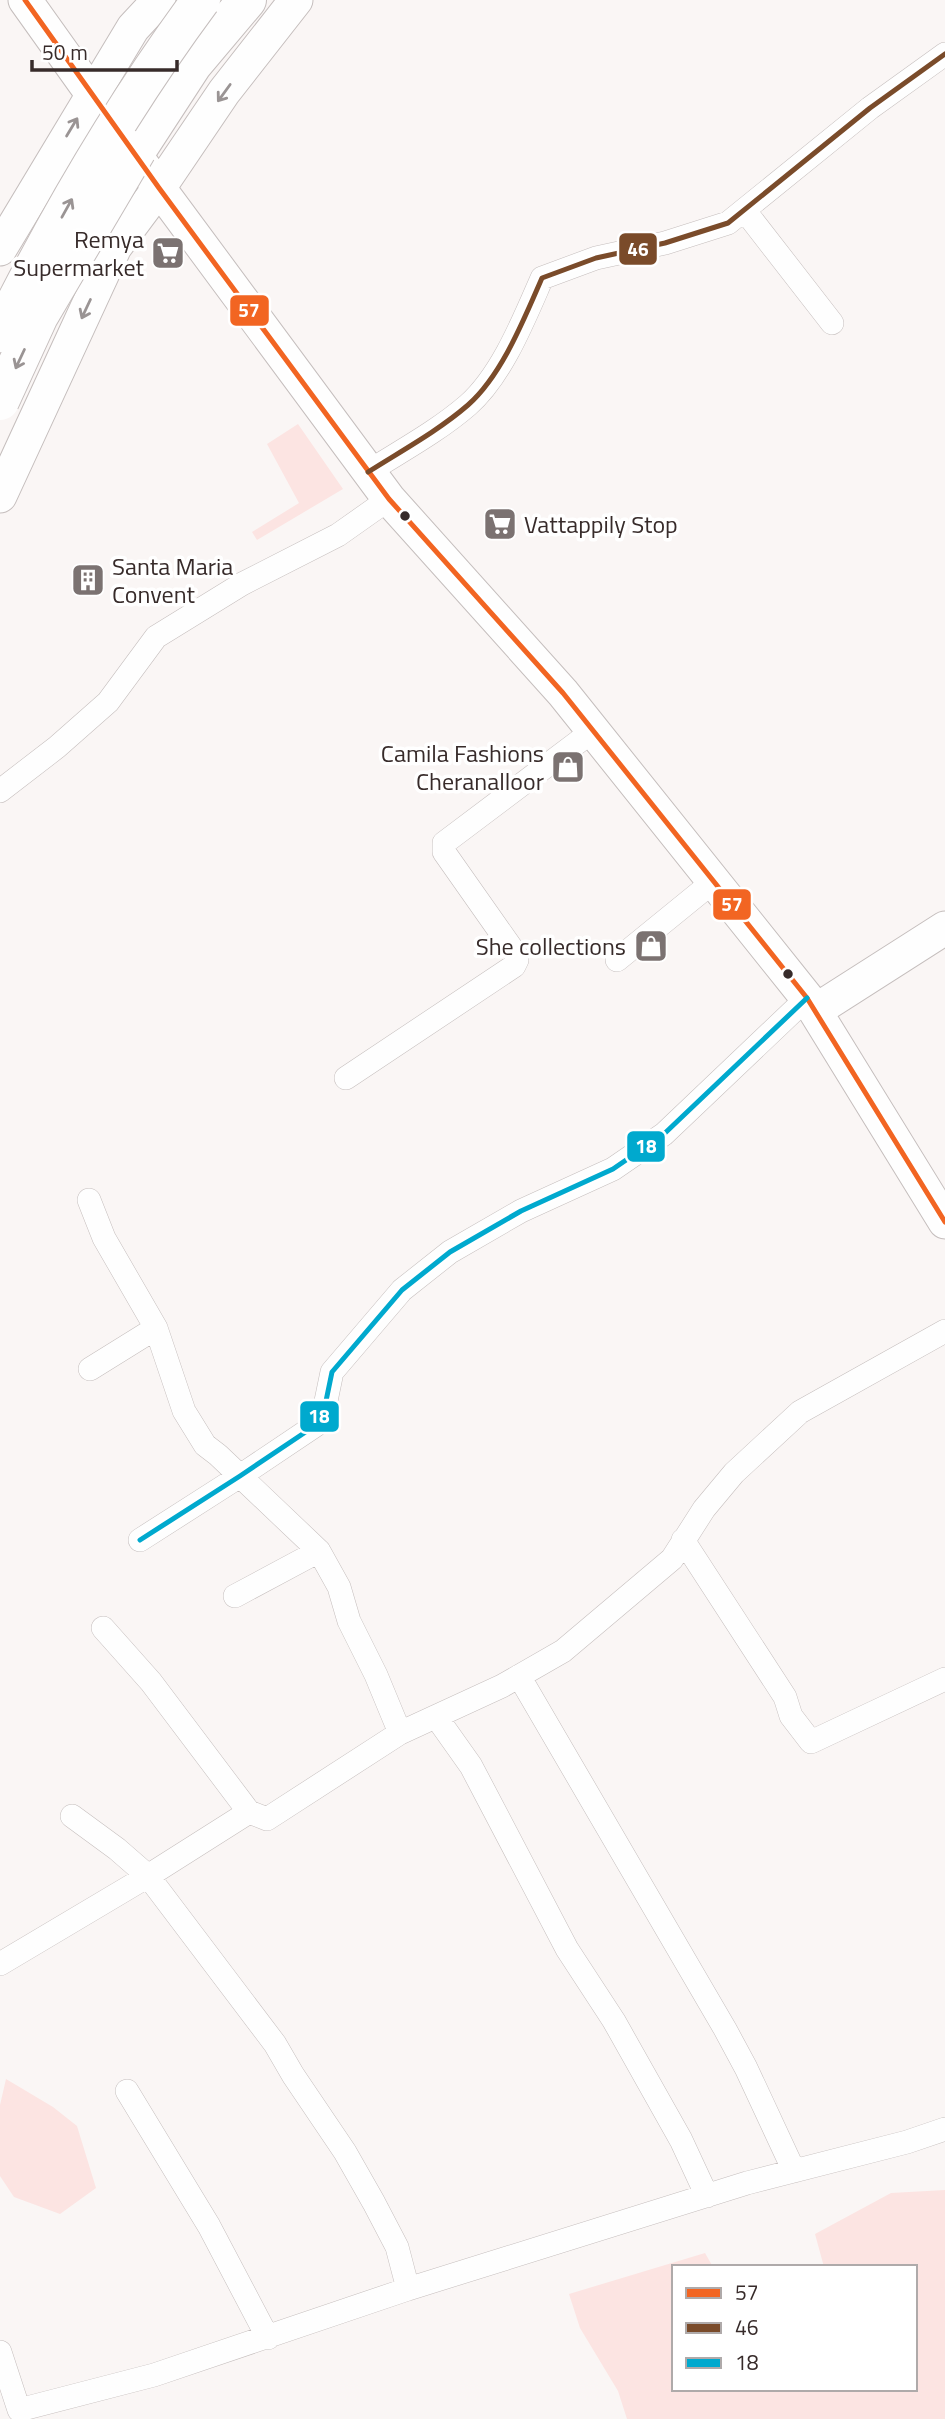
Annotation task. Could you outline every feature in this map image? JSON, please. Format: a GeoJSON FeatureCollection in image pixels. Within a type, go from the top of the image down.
{"type":"FeatureCollection","features":[{"type":"Feature","properties":{"kind":"highway"},"geometry":{"type":"LineString","coordinates":[[0,333],[81,181],[159,57],[201,0]]}},
{"type":"Feature","properties":{"kind":"highway"},"geometry":{"type":"LineString","coordinates":[[0,401],[39,316],[137,150],[193,64],[247,0]]}},
{"type":"Feature","properties":{"kind":"main road"},"geometry":{"type":"LineString","coordinates":[[25,0],[159,188],[389,499],[563,692],[811,1005],[945,1222]]}},
{"type":"Feature","properties":{"kind":"main road"},"geometry":{"type":"LineString","coordinates":[[0,249],[133,28],[159,0]]}},
{"type":"Feature","properties":{"kind":"main road"},"geometry":{"type":"LineString","coordinates":[[0,496],[116,247],[224,92],[296,0]]}},
{"type":"Feature","properties":{"kind":"main road"},"geometry":{"type":"LineString","coordinates":[[811,1005],[945,928]]}},
{"type":"Feature","properties":{"kind":"street"},"geometry":{"type":"LineString","coordinates":[[368,472],[468,404],[490,378],[517,332],[542,278],[596,258],[665,243],[728,223],[870,108],[945,54]]}},
{"type":"Feature","properties":{"kind":"street"},"geometry":{"type":"LineString","coordinates":[[745,211],[832,323]]}},
{"type":"Feature","properties":{"kind":"street"},"geometry":{"type":"LineString","coordinates":[[0,791],[57,747],[108,702],[156,637],[242,584],[338,535],[389,499]]}},
{"type":"Feature","properties":{"kind":"street"},"geometry":{"type":"LineString","coordinates":[[346,1078],[514,966],[517,960],[515,953],[444,852],[444,843],[594,730]]}},
{"type":"Feature","properties":{"kind":"street"},"geometry":{"type":"LineString","coordinates":[[617,960],[714,881]]}},
{"type":"Feature","properties":{"kind":"street"},"geometry":{"type":"LineString","coordinates":[[141,1540],[316,1425],[326,1401],[332,1372],[402,1290],[450,1252],[520,1211],[613,1169],[664,1134],[811,1005]]}},
{"type":"Feature","properties":{"kind":"street"},"geometry":{"type":"LineString","coordinates":[[89,1200],[104,1238],[156,1328],[184,1411],[205,1446],[319,1551],[339,1587],[349,1621],[400,1733]]}},
{"type":"Feature","properties":{"kind":"street"},"geometry":{"type":"LineString","coordinates":[[90,1369],[156,1328]]}},
{"type":"Feature","properties":{"kind":"street"},"geometry":{"type":"LineString","coordinates":[[103,1628],[151,1682],[249,1812],[267,1819],[400,1733],[437,1718],[563,1651],[672,1559],[704,1508],[734,1473],[800,1412],[945,1331]]}},
{"type":"Feature","properties":{"kind":"street"},"geometry":{"type":"LineString","coordinates":[[683,1540],[785,1697],[790,1716],[811,1742],[945,1679]]}},
{"type":"Feature","properties":{"kind":"street"},"geometry":{"type":"LineString","coordinates":[[235,1596],[319,1551]]}},
{"type":"Feature","properties":{"kind":"street"},"geometry":{"type":"LineString","coordinates":[[519,1676],[725,2029],[794,2171]]}},
{"type":"Feature","properties":{"kind":"street"},"geometry":{"type":"LineString","coordinates":[[437,1718],[471,1766],[567,1949],[614,2021],[681,2140],[707,2196]]}},
{"type":"Feature","properties":{"kind":"street"},"geometry":{"type":"LineString","coordinates":[[0,1964],[249,1812]]}},
{"type":"Feature","properties":{"kind":"street"},"geometry":{"type":"LineString","coordinates":[[72,1816],[148,1876],[275,2044],[345,2152],[397,2247],[408,2290]]}},
{"type":"Feature","properties":{"kind":"street"},"geometry":{"type":"LineString","coordinates":[[127,2091],[209,2226],[268,2338]]}},
{"type":"Feature","properties":{"kind":"street"},"geometry":{"type":"LineString","coordinates":[[0,2352],[20,2414],[154,2375],[408,2290],[707,2196],[907,2142],[945,2129]]}},
{"type":"Feature","properties":{"kind":"shaded area"},"geometry":{"type":"Polygon","coordinates":[[[298,424],[343,489],[257,540],[252,532],[299,503],[267,444],[298,424]]]}},
{"type":"Feature","properties":{"kind":"shaded area"},"geometry":{"type":"Polygon","coordinates":[[[6,2079],[53,2107],[77,2126],[96,2188],[60,2214],[14,2197],[0,2176],[0,2105],[6,2079]]]}},
{"type":"Feature","properties":{"kind":"shaded area"},"geometry":{"type":"Polygon","coordinates":[[[945,2190],[945,2419],[627,2419],[618,2391],[580,2328],[569,2294],[705,2253],[712,2265],[672,2265],[672,2391],[917,2391],[917,2265],[823,2265],[815,2234],[891,2193],[945,2190]]]}},
{"type":"Feature","properties":{"kind":"transit line","name":"57"},"geometry":{"type":"LineString","coordinates":[[25,0],[159,188],[389,499],[563,693],[807,998],[945,1222]]}},
{"type":"Feature","properties":{"kind":"transit line","name":"46"},"geometry":{"type":"LineString","coordinates":[[368,472],[444,423],[480,393],[511,346],[542,278],[596,258],[665,243],[728,223],[870,108],[945,54]]}},
{"type":"Feature","properties":{"kind":"transit line","name":"18"},"geometry":{"type":"LineString","coordinates":[[140,1540],[316,1425],[326,1401],[332,1372],[402,1290],[450,1252],[521,1211],[613,1169],[664,1134],[807,998]]}},
{"type":"Feature","properties":{"kind":"place","name":"Remya Supermarket"},"geometry":{"type":"Point","coordinates":[168,253]}},
{"type":"Feature","properties":{"kind":"place","name":"Vattappily Stop"},"geometry":{"type":"Point","coordinates":[500,524]}},
{"type":"Feature","properties":{"kind":"place","name":"Santa Maria Convent"},"geometry":{"type":"Point","coordinates":[88,580]}},
{"type":"Feature","properties":{"kind":"place","name":"Camila Fashions Cheranalloor"},"geometry":{"type":"Point","coordinates":[568,767]}},
{"type":"Feature","properties":{"kind":"place","name":"She collections"},"geometry":{"type":"Point","coordinates":[651,946]}}]}
